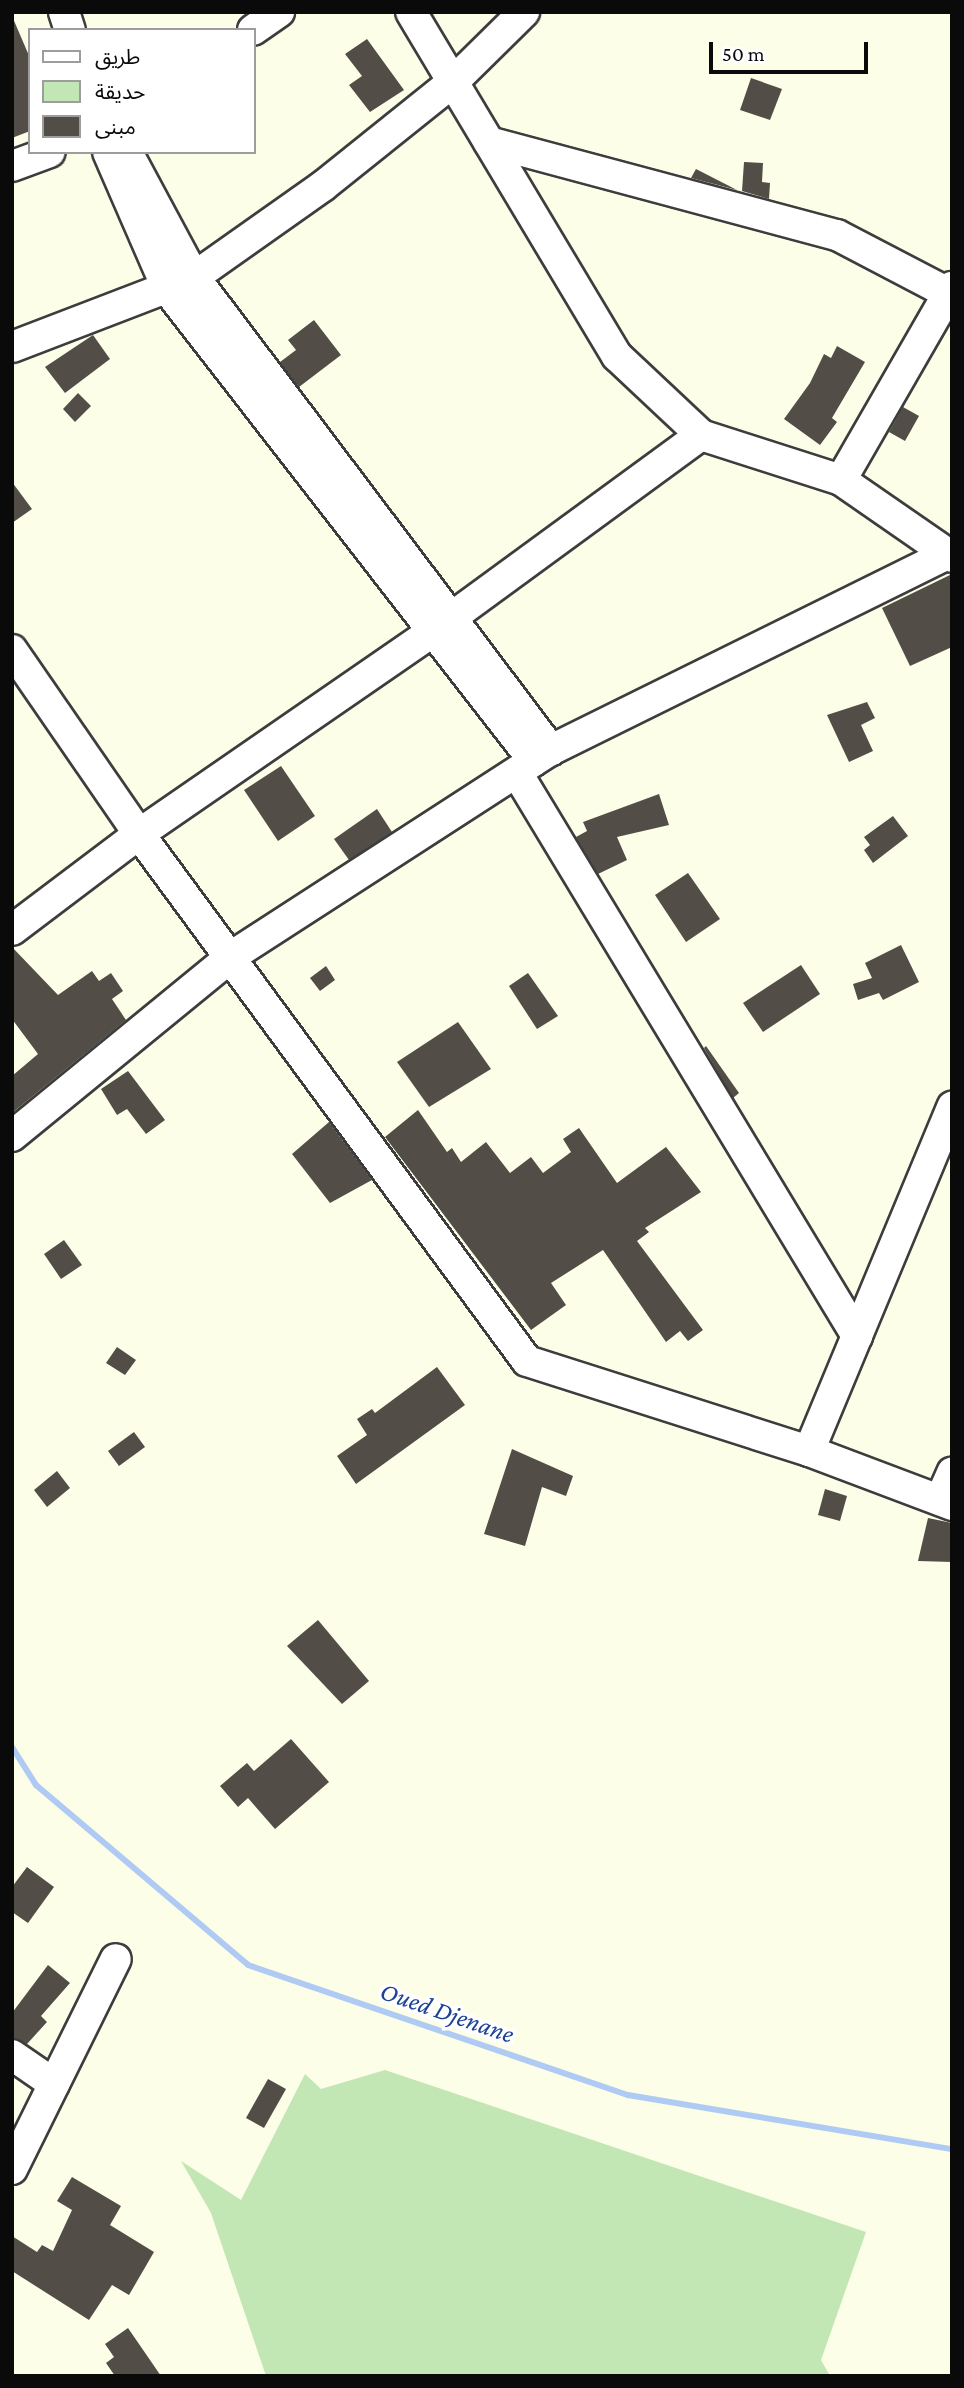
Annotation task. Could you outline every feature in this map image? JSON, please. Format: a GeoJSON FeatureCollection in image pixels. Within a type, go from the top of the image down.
{"type":"FeatureCollection","features":[{"type":"Feature","properties":{"kind":"street"},"geometry":{"type":"LineString","coordinates":[[12,1136],[232,956],[534,761],[950,555],[841,480],[701,435],[617,356],[411,12]]}},
{"type":"Feature","properties":{"kind":"street"},"geometry":{"type":"LineString","coordinates":[[12,347],[181,283],[323,186],[453,82],[524,12]]}},
{"type":"Feature","properties":{"kind":"street"},"geometry":{"type":"LineString","coordinates":[[489,142],[837,235],[950,290],[841,480]]}},
{"type":"Feature","properties":{"kind":"street"},"geometry":{"type":"LineString","coordinates":[[12,166],[45,154]]}},
{"type":"Feature","properties":{"kind":"street"},"geometry":{"type":"LineString","coordinates":[[109,154],[181,283],[442,624],[534,761],[857,1336]]}},
{"type":"Feature","properties":{"kind":"street"},"geometry":{"type":"LineString","coordinates":[[128,154],[181,283]]}},
{"type":"Feature","properties":{"kind":"street"},"geometry":{"type":"LineString","coordinates":[[12,930],[139,834],[442,624],[701,435]]}},
{"type":"Feature","properties":{"kind":"street"},"geometry":{"type":"LineString","coordinates":[[12,650],[139,834],[232,956],[527,1361],[948,1493]]}},
{"type":"Feature","properties":{"kind":"street"},"geometry":{"type":"LineString","coordinates":[[809,1451],[952,1107]]}},
{"type":"Feature","properties":{"kind":"street"},"geometry":{"type":"LineString","coordinates":[[12,2169],[116,1959]]}},
{"type":"Feature","properties":{"kind":"street"},"geometry":{"type":"LineString","coordinates":[[12,2055],[54,2084]]}},
{"type":"Feature","properties":{"kind":"green space"},"geometry":{"type":"Polygon","coordinates":[[[385,2070],[866,2232],[821,2360],[830,2376],[266,2376],[211,2213],[181,2161],[241,2200],[305,2074],[321,2089],[385,2070]]]}},
{"type":"Feature","properties":{"kind":"building"},"geometry":{"type":"Polygon","coordinates":[[[12,16],[28,53],[28,132],[12,138],[12,16]]]}},
{"type":"Feature","properties":{"kind":"building"},"geometry":{"type":"Polygon","coordinates":[[[367,39],[404,90],[370,112],[349,85],[362,76],[345,54],[367,39]]]}},
{"type":"Feature","properties":{"kind":"building"},"geometry":{"type":"Polygon","coordinates":[[[751,78],[782,89],[770,120],[740,110],[751,78]]]}},
{"type":"Feature","properties":{"kind":"building"},"geometry":{"type":"Polygon","coordinates":[[[744,162],[763,163],[762,182],[770,183],[769,199],[742,191],[744,162]]]}},
{"type":"Feature","properties":{"kind":"building"},"geometry":{"type":"Polygon","coordinates":[[[696,169],[737,190],[691,178],[696,169]]]}},
{"type":"Feature","properties":{"kind":"building"},"geometry":{"type":"Polygon","coordinates":[[[314,320],[341,355],[299,387],[280,362],[296,350],[288,340],[314,320]]]}},
{"type":"Feature","properties":{"kind":"building"},"geometry":{"type":"Polygon","coordinates":[[[93,335],[110,359],[65,393],[45,367],[93,335]]]}},
{"type":"Feature","properties":{"kind":"building"},"geometry":{"type":"Polygon","coordinates":[[[837,346],[865,362],[832,418],[837,422],[820,445],[784,419],[810,383],[824,354],[831,358],[837,346]]]}},
{"type":"Feature","properties":{"kind":"building"},"geometry":{"type":"Polygon","coordinates":[[[78,393],[91,406],[75,422],[63,409],[78,393]]]}},
{"type":"Feature","properties":{"kind":"building"},"geometry":{"type":"Polygon","coordinates":[[[903,407],[919,416],[905,441],[889,432],[903,407]]]}},
{"type":"Feature","properties":{"kind":"building"},"geometry":{"type":"Polygon","coordinates":[[[12,482],[32,509],[12,523],[12,482]]]}},
{"type":"Feature","properties":{"kind":"building"},"geometry":{"type":"Polygon","coordinates":[[[952,574],[952,647],[910,666],[882,608],[952,574]]]}},
{"type":"Feature","properties":{"kind":"building"},"geometry":{"type":"Polygon","coordinates":[[[867,702],[875,718],[861,725],[873,751],[849,762],[827,715],[867,702]]]}},
{"type":"Feature","properties":{"kind":"building"},"geometry":{"type":"Polygon","coordinates":[[[281,766],[315,816],[278,841],[244,790],[281,766]]]}},
{"type":"Feature","properties":{"kind":"building"},"geometry":{"type":"Polygon","coordinates":[[[659,794],[669,825],[617,837],[627,860],[598,874],[576,837],[587,831],[583,822],[659,794]]]}},
{"type":"Feature","properties":{"kind":"building"},"geometry":{"type":"Polygon","coordinates":[[[377,809],[392,832],[349,860],[334,839],[377,809]]]}},
{"type":"Feature","properties":{"kind":"building"},"geometry":{"type":"Polygon","coordinates":[[[893,816],[908,836],[873,863],[864,850],[870,845],[864,837],[893,816]]]}},
{"type":"Feature","properties":{"kind":"building"},"geometry":{"type":"Polygon","coordinates":[[[688,873],[720,919],[686,942],[655,895],[688,873]]]}},
{"type":"Feature","properties":{"kind":"building"},"geometry":{"type":"Polygon","coordinates":[[[901,945],[919,982],[883,1000],[879,993],[858,1000],[853,984],[872,978],[865,963],[901,945]]]}},
{"type":"Feature","properties":{"kind":"building"},"geometry":{"type":"Polygon","coordinates":[[[12,947],[58,995],[92,971],[99,981],[111,973],[123,991],[112,999],[126,1020],[12,1113],[12,1076],[38,1054],[12,1019],[12,947]]]}},
{"type":"Feature","properties":{"kind":"building"},"geometry":{"type":"Polygon","coordinates":[[[801,965],[820,994],[763,1032],[743,1003],[801,965]]]}},
{"type":"Feature","properties":{"kind":"building"},"geometry":{"type":"Polygon","coordinates":[[[326,966],[335,980],[320,991],[310,978],[326,966]]]}},
{"type":"Feature","properties":{"kind":"building"},"geometry":{"type":"Polygon","coordinates":[[[528,973],[558,1016],[537,1029],[509,986],[528,973]]]}},
{"type":"Feature","properties":{"kind":"building"},"geometry":{"type":"Polygon","coordinates":[[[458,1022],[491,1069],[429,1107],[397,1062],[458,1022]]]}},
{"type":"Feature","properties":{"kind":"building"},"geometry":{"type":"Polygon","coordinates":[[[706,1046],[739,1093],[733,1098],[704,1048],[706,1046]]]}},
{"type":"Feature","properties":{"kind":"building"},"geometry":{"type":"Polygon","coordinates":[[[128,1071],[165,1120],[146,1134],[127,1109],[117,1115],[101,1089],[128,1071]]]}},
{"type":"Feature","properties":{"kind":"building"},"geometry":{"type":"Polygon","coordinates":[[[418,1110],[447,1152],[452,1148],[461,1162],[486,1142],[510,1173],[531,1157],[543,1173],[571,1152],[563,1139],[579,1128],[617,1183],[666,1147],[701,1192],[645,1228],[649,1232],[637,1241],[703,1330],[688,1341],[680,1331],[666,1342],[603,1250],[551,1283],[566,1305],[531,1330],[385,1137],[418,1110]]]}},
{"type":"Feature","properties":{"kind":"building"},"geometry":{"type":"Polygon","coordinates":[[[329,1122],[372,1180],[330,1203],[292,1154],[329,1122]]]}},
{"type":"Feature","properties":{"kind":"building"},"geometry":{"type":"Polygon","coordinates":[[[64,1240],[82,1265],[61,1279],[44,1254],[64,1240]]]}},
{"type":"Feature","properties":{"kind":"building"},"geometry":{"type":"Polygon","coordinates":[[[117,1347],[136,1360],[125,1375],[106,1363],[117,1347]]]}},
{"type":"Feature","properties":{"kind":"building"},"geometry":{"type":"Polygon","coordinates":[[[437,1367],[465,1405],[356,1484],[337,1456],[367,1435],[357,1419],[372,1409],[375,1413],[437,1367]]]}},
{"type":"Feature","properties":{"kind":"building"},"geometry":{"type":"Polygon","coordinates":[[[134,1432],[145,1447],[119,1466],[108,1451],[134,1432]]]}},
{"type":"Feature","properties":{"kind":"building"},"geometry":{"type":"Polygon","coordinates":[[[512,1449],[573,1476],[566,1496],[542,1487],[525,1546],[484,1534],[512,1449]]]}},
{"type":"Feature","properties":{"kind":"building"},"geometry":{"type":"Polygon","coordinates":[[[57,1471],[70,1488],[47,1507],[34,1490],[57,1471]]]}},
{"type":"Feature","properties":{"kind":"building"},"geometry":{"type":"Polygon","coordinates":[[[825,1489],[847,1496],[840,1521],[818,1515],[825,1489]]]}},
{"type":"Feature","properties":{"kind":"building"},"geometry":{"type":"Polygon","coordinates":[[[928,1518],[952,1523],[952,1562],[918,1561],[928,1518]]]}},
{"type":"Feature","properties":{"kind":"building"},"geometry":{"type":"Polygon","coordinates":[[[318,1620],[369,1681],[342,1704],[287,1646],[318,1620]]]}},
{"type":"Feature","properties":{"kind":"building"},"geometry":{"type":"Polygon","coordinates":[[[291,1739],[329,1782],[275,1829],[248,1798],[238,1807],[220,1786],[247,1763],[254,1771],[291,1739]]]}},
{"type":"Feature","properties":{"kind":"building"},"geometry":{"type":"Polygon","coordinates":[[[27,1867],[54,1887],[28,1923],[12,1912],[12,1887],[27,1867]]]}},
{"type":"Feature","properties":{"kind":"building"},"geometry":{"type":"Polygon","coordinates":[[[48,1965],[70,1983],[41,2016],[47,2022],[27,2044],[12,2038],[12,2013],[48,1965]]]}},
{"type":"Feature","properties":{"kind":"building"},"geometry":{"type":"Polygon","coordinates":[[[268,2079],[286,2089],[264,2128],[246,2118],[268,2079]]]}},
{"type":"Feature","properties":{"kind":"building"},"geometry":{"type":"Polygon","coordinates":[[[72,2177],[121,2206],[110,2225],[154,2252],[129,2295],[112,2285],[89,2320],[12,2271],[12,2236],[37,2252],[42,2245],[53,2251],[72,2210],[57,2201],[72,2177]]]}},
{"type":"Feature","properties":{"kind":"building"},"geometry":{"type":"Polygon","coordinates":[[[128,2328],[161,2376],[115,2376],[106,2363],[114,2357],[105,2344],[128,2328]]]}},
{"type":"Feature","properties":{"kind":"waterway","name":"Oued Djenane"},"geometry":{"type":"LineString","coordinates":[[12,1747],[36,1785],[248,1965],[628,2095],[952,2149]]}}]}
